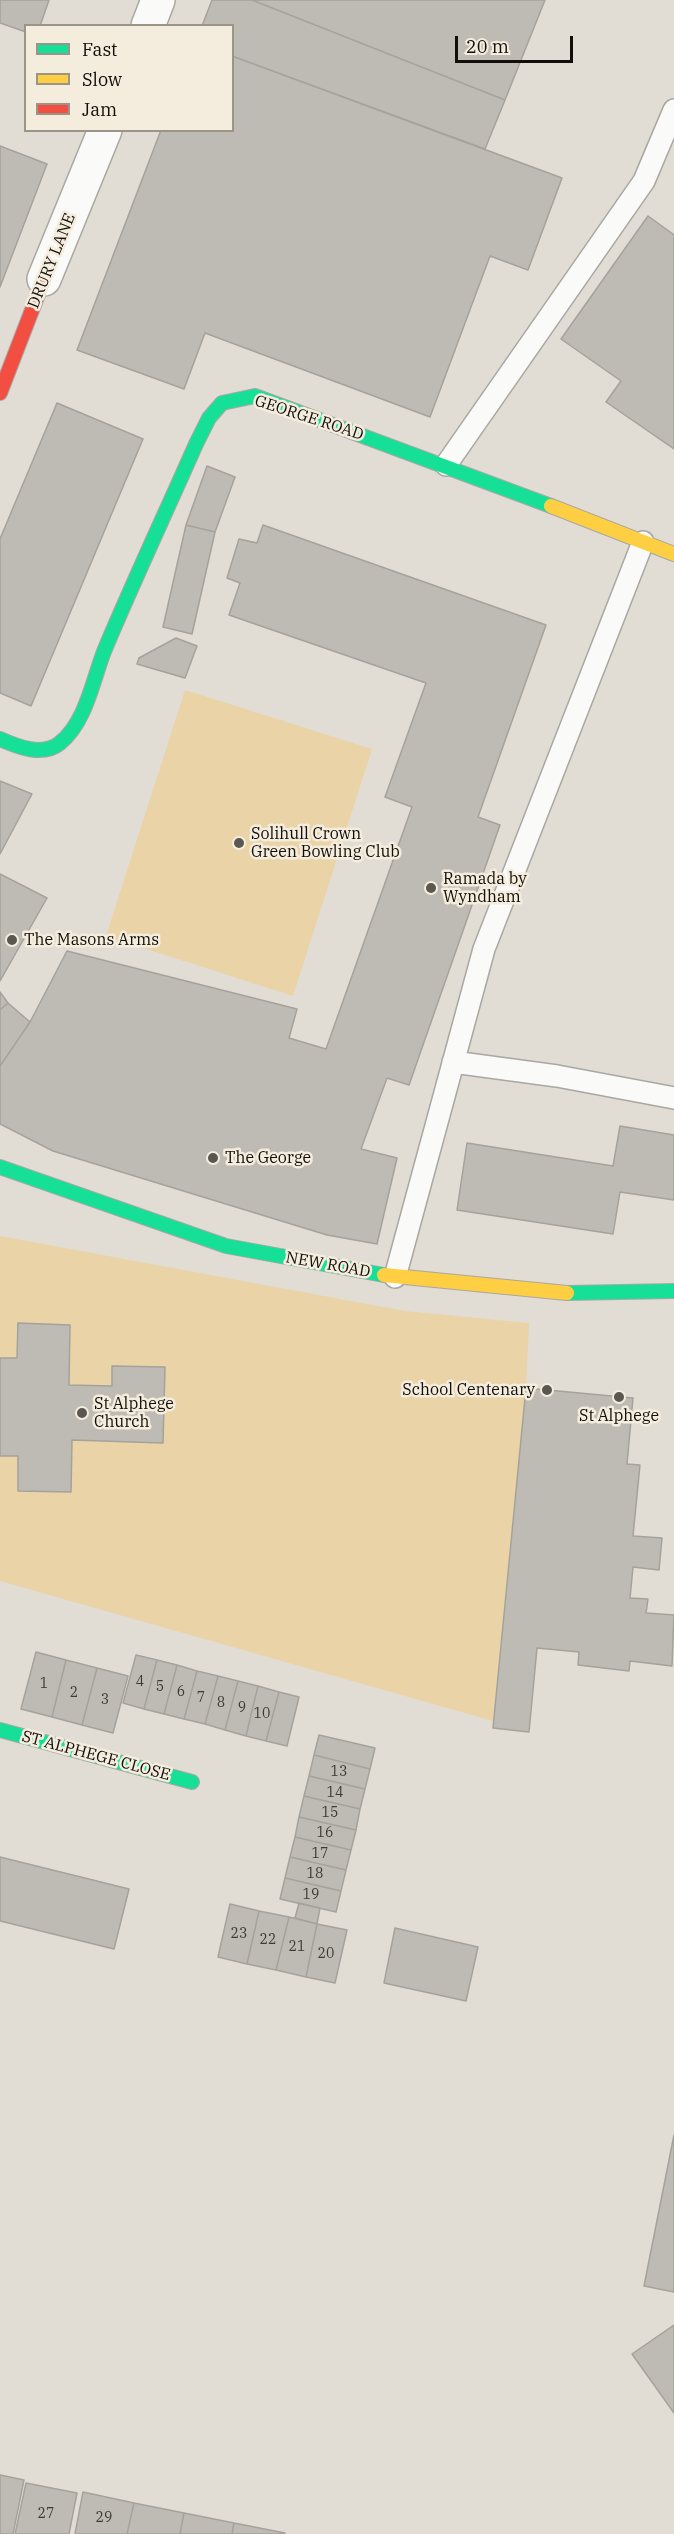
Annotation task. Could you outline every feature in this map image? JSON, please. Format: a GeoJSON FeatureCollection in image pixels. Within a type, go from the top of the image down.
{"type":"FeatureCollection","features":[{"type":"Feature","properties":{"kind":"street"},"geometry":{"type":"LineString","coordinates":[[149,24],[158,0]]}},
{"type":"Feature","properties":{"kind":"street","name":"DRURY LANE"},"geometry":{"type":"LineString","coordinates":[[0,393],[104,132]]}},
{"type":"Feature","properties":{"kind":"street","name":"GEORGE ROAD"},"geometry":{"type":"LineString","coordinates":[[0,739],[21,749],[48,749],[61,743],[77,719],[104,651],[196,444],[208,418],[222,403],[255,396],[446,465],[674,554]]}},
{"type":"Feature","properties":{"kind":"street","name":"NEW ROAD"},"geometry":{"type":"LineString","coordinates":[[0,1167],[226,1246],[395,1277],[570,1293],[672,1292]]}},
{"type":"Feature","properties":{"kind":"street","name":"ST ALPHEGE CLOSE"},"geometry":{"type":"LineString","coordinates":[[0,1730],[192,1782]]}},
{"type":"Feature","properties":{"kind":"lane"},"geometry":{"type":"LineString","coordinates":[[446,465],[644,182],[674,110]]}},
{"type":"Feature","properties":{"kind":"lane"},"geometry":{"type":"LineString","coordinates":[[395,1277],[484,949],[643,542]]}},
{"type":"Feature","properties":{"kind":"lane"},"geometry":{"type":"LineString","coordinates":[[453,1062],[557,1076],[674,1098]]}},
{"type":"Feature","properties":{"kind":"shaded area","name":"Solihull Crown Green Bowling Club"},"geometry":{"type":"Polygon","coordinates":[[[185,690],[372,749],[293,996],[106,936],[185,690]]]}},
{"type":"Feature","properties":{"kind":"shaded area"},"geometry":{"type":"Polygon","coordinates":[[[0,1236],[405,1311],[529,1323],[526,1388],[493,1721],[0,1581],[0,1236]]]}},
{"type":"Feature","properties":{"kind":"building"},"geometry":{"type":"Polygon","coordinates":[[[0,0],[49,0],[41,24],[24,24],[24,31],[0,23],[0,0]]]}},
{"type":"Feature","properties":{"kind":"building"},"geometry":{"type":"Polygon","coordinates":[[[212,0],[252,0],[505,100],[485,149],[234,57],[234,24],[203,24],[212,0]]]}},
{"type":"Feature","properties":{"kind":"building"},"geometry":{"type":"Polygon","coordinates":[[[252,0],[545,0],[505,100],[252,0]]]}},
{"type":"Feature","properties":{"kind":"building"},"geometry":{"type":"Polygon","coordinates":[[[234,57],[562,178],[528,270],[490,256],[430,417],[205,333],[184,389],[77,350],[160,132],[234,132],[234,57]]]}},
{"type":"Feature","properties":{"kind":"building"},"geometry":{"type":"Polygon","coordinates":[[[0,146],[47,164],[0,287],[0,146]]]}},
{"type":"Feature","properties":{"kind":"building"},"geometry":{"type":"Polygon","coordinates":[[[648,216],[674,235],[674,449],[606,402],[621,381],[561,339],[648,216]]]}},
{"type":"Feature","properties":{"kind":"building"},"geometry":{"type":"Polygon","coordinates":[[[57,403],[143,439],[31,706],[0,693],[0,539],[57,403]]]}},
{"type":"Feature","properties":{"kind":"building"},"geometry":{"type":"Polygon","coordinates":[[[207,466],[235,477],[215,532],[186,525],[207,466]]]}},
{"type":"Feature","properties":{"kind":"building"},"geometry":{"type":"Polygon","coordinates":[[[186,525],[215,532],[192,634],[163,627],[186,525]]]}},
{"type":"Feature","properties":{"kind":"building","name":"Ramada by Wyndham"},"geometry":{"type":"Polygon","coordinates":[[[263,525],[546,625],[478,817],[500,825],[409,1085],[387,1078],[361,1149],[397,1158],[377,1244],[327,1235],[53,1151],[0,1124],[0,1066],[30,1022],[67,951],[297,1009],[289,1038],[326,1049],[412,807],[385,797],[426,683],[229,615],[240,583],[227,578],[239,539],[257,543],[263,525]]]}},
{"type":"Feature","properties":{"kind":"building"},"geometry":{"type":"Polygon","coordinates":[[[176,638],[197,646],[185,678],[137,664],[139,658],[176,638]]]}},
{"type":"Feature","properties":{"kind":"building"},"geometry":{"type":"Polygon","coordinates":[[[0,781],[32,794],[0,854],[0,781]]]}},
{"type":"Feature","properties":{"kind":"building","name":"The Masons Arms"},"geometry":{"type":"Polygon","coordinates":[[[0,874],[47,898],[0,981],[0,874]]]}},
{"type":"Feature","properties":{"kind":"building","name":"The Masons Arms"},"geometry":{"type":"Polygon","coordinates":[[[0,992],[8,1003],[0,1010],[0,992]]]}},
{"type":"Feature","properties":{"kind":"building"},"geometry":{"type":"Polygon","coordinates":[[[8,1003],[30,1022],[0,1066],[0,1010],[8,1003]]]}},
{"type":"Feature","properties":{"kind":"building"},"geometry":{"type":"Polygon","coordinates":[[[620,1126],[674,1135],[674,1200],[620,1192],[613,1234],[457,1210],[467,1143],[613,1166],[620,1126]]]}},
{"type":"Feature","properties":{"kind":"building","name":"St Alphege Church"},"geometry":{"type":"Polygon","coordinates":[[[18,1323],[70,1325],[69,1385],[112,1386],[112,1366],[165,1367],[163,1443],[72,1440],[71,1492],[18,1491],[18,1456],[0,1456],[0,1358],[17,1358],[18,1323]]]}},
{"type":"Feature","properties":{"kind":"building"},"geometry":{"type":"Polygon","coordinates":[[[526,1388],[633,1398],[627,1464],[640,1465],[633,1536],[662,1538],[659,1570],[633,1567],[630,1598],[648,1599],[646,1613],[674,1615],[672,1666],[630,1661],[629,1671],[578,1665],[579,1652],[537,1648],[529,1732],[493,1728],[526,1388]]]}},
{"type":"Feature","properties":{"kind":"building"},"geometry":{"type":"Polygon","coordinates":[[[36,1652],[66,1660],[52,1717],[21,1709],[36,1652]]]}},
{"type":"Feature","properties":{"kind":"building"},"geometry":{"type":"Polygon","coordinates":[[[136,1655],[157,1660],[144,1709],[123,1703],[136,1655]]]}},
{"type":"Feature","properties":{"kind":"building"},"geometry":{"type":"Polygon","coordinates":[[[66,1660],[97,1668],[82,1725],[52,1717],[66,1660]]]}},
{"type":"Feature","properties":{"kind":"building"},"geometry":{"type":"Polygon","coordinates":[[[157,1660],[177,1665],[164,1714],[144,1709],[157,1660]]]}},
{"type":"Feature","properties":{"kind":"building"},"geometry":{"type":"Polygon","coordinates":[[[177,1665],[197,1671],[184,1719],[164,1714],[177,1665]]]}},
{"type":"Feature","properties":{"kind":"building"},"geometry":{"type":"Polygon","coordinates":[[[97,1668],[128,1676],[113,1733],[82,1725],[97,1668]]]}},
{"type":"Feature","properties":{"kind":"building"},"geometry":{"type":"Polygon","coordinates":[[[197,1671],[218,1676],[205,1724],[184,1719],[197,1671]]]}},
{"type":"Feature","properties":{"kind":"building"},"geometry":{"type":"Polygon","coordinates":[[[218,1676],[238,1681],[225,1730],[205,1724],[218,1676]]]}},
{"type":"Feature","properties":{"kind":"building"},"geometry":{"type":"Polygon","coordinates":[[[238,1681],[258,1686],[246,1736],[225,1730],[238,1681]]]}},
{"type":"Feature","properties":{"kind":"building"},"geometry":{"type":"Polygon","coordinates":[[[258,1686],[279,1692],[266,1741],[246,1736],[258,1686]]]}},
{"type":"Feature","properties":{"kind":"building"},"geometry":{"type":"Polygon","coordinates":[[[279,1692],[299,1697],[287,1746],[266,1741],[279,1692]]]}},
{"type":"Feature","properties":{"kind":"building"},"geometry":{"type":"Polygon","coordinates":[[[319,1735],[375,1748],[370,1769],[314,1755],[319,1735]]]}},
{"type":"Feature","properties":{"kind":"building"},"geometry":{"type":"Polygon","coordinates":[[[314,1755],[370,1769],[365,1789],[309,1776],[314,1755]]]}},
{"type":"Feature","properties":{"kind":"building"},"geometry":{"type":"Polygon","coordinates":[[[309,1776],[365,1789],[360,1809],[304,1796],[309,1776]]]}},
{"type":"Feature","properties":{"kind":"building"},"geometry":{"type":"Polygon","coordinates":[[[304,1796],[360,1809],[356,1830],[299,1817],[304,1796]]]}},
{"type":"Feature","properties":{"kind":"building"},"geometry":{"type":"Polygon","coordinates":[[[299,1817],[356,1830],[351,1850],[295,1837],[299,1817]]]}},
{"type":"Feature","properties":{"kind":"building"},"geometry":{"type":"Polygon","coordinates":[[[295,1837],[351,1850],[346,1870],[290,1857],[295,1837]]]}},
{"type":"Feature","properties":{"kind":"building"},"geometry":{"type":"Polygon","coordinates":[[[0,1857],[129,1889],[114,1949],[0,1921],[0,1857]]]}},
{"type":"Feature","properties":{"kind":"building"},"geometry":{"type":"Polygon","coordinates":[[[290,1857],[346,1870],[341,1891],[285,1878],[290,1857]]]}},
{"type":"Feature","properties":{"kind":"building"},"geometry":{"type":"Polygon","coordinates":[[[285,1878],[341,1891],[336,1912],[280,1899],[285,1878]]]}},
{"type":"Feature","properties":{"kind":"building"},"geometry":{"type":"Polygon","coordinates":[[[299,1903],[320,1908],[317,1924],[295,1918],[299,1903]]]}},
{"type":"Feature","properties":{"kind":"building"},"geometry":{"type":"Polygon","coordinates":[[[230,1904],[259,1911],[247,1964],[218,1957],[230,1904]]]}},
{"type":"Feature","properties":{"kind":"building"},"geometry":{"type":"Polygon","coordinates":[[[259,1911],[289,1917],[276,1970],[247,1964],[259,1911]]]}},
{"type":"Feature","properties":{"kind":"building"},"geometry":{"type":"Polygon","coordinates":[[[289,1917],[317,1924],[306,1977],[276,1970],[289,1917]]]}},
{"type":"Feature","properties":{"kind":"building"},"geometry":{"type":"Polygon","coordinates":[[[317,1924],[347,1930],[335,1983],[306,1977],[317,1924]]]}},
{"type":"Feature","properties":{"kind":"building"},"geometry":{"type":"Polygon","coordinates":[[[395,1928],[478,1947],[466,2001],[384,1983],[395,1928]]]}},
{"type":"Feature","properties":{"kind":"building"},"geometry":{"type":"Polygon","coordinates":[[[674,2135],[674,2292],[644,2286],[674,2135]]]}},
{"type":"Feature","properties":{"kind":"building"},"geometry":{"type":"Polygon","coordinates":[[[674,2325],[674,2413],[632,2354],[674,2325]]]}},
{"type":"Feature","properties":{"kind":"building"},"geometry":{"type":"Polygon","coordinates":[[[0,2475],[24,2480],[13,2534],[0,2534],[0,2475]]]}},
{"type":"Feature","properties":{"kind":"building"},"geometry":{"type":"Polygon","coordinates":[[[26,2483],[77,2493],[69,2534],[15,2534],[26,2483]]]}},
{"type":"Feature","properties":{"kind":"building"},"geometry":{"type":"Polygon","coordinates":[[[83,2492],[134,2503],[127,2534],[75,2534],[83,2492]]]}},
{"type":"Feature","properties":{"kind":"building"},"geometry":{"type":"Polygon","coordinates":[[[134,2503],[184,2513],[180,2534],[127,2534],[134,2503]]]}},
{"type":"Feature","properties":{"kind":"building"},"geometry":{"type":"Polygon","coordinates":[[[184,2513],[234,2523],[232,2534],[180,2534],[184,2513]]]}},
{"type":"Feature","properties":{"kind":"building"},"geometry":{"type":"Polygon","coordinates":[[[234,2523],[285,2533],[232,2534],[234,2523]]]}},
{"type":"Feature","properties":{"kind":"traffic: fast"},"geometry":{"type":"LineString","coordinates":[[0,739],[30,749],[46,749],[60,743],[77,723],[116,623],[196,444],[209,418],[222,403],[255,396],[551,506]]}},
{"type":"Feature","properties":{"kind":"traffic: fast"},"geometry":{"type":"LineString","coordinates":[[0,1167],[226,1246],[384,1275]]}},
{"type":"Feature","properties":{"kind":"traffic: fast"},"geometry":{"type":"LineString","coordinates":[[567,1293],[674,1291]]}},
{"type":"Feature","properties":{"kind":"traffic: fast"},"geometry":{"type":"LineString","coordinates":[[0,1730],[192,1782]]}},
{"type":"Feature","properties":{"kind":"traffic: slow"},"geometry":{"type":"LineString","coordinates":[[551,506],[674,554]]}},
{"type":"Feature","properties":{"kind":"traffic: slow"},"geometry":{"type":"LineString","coordinates":[[384,1275],[567,1293]]}},
{"type":"Feature","properties":{"kind":"traffic: jam"},"geometry":{"type":"LineString","coordinates":[[0,393],[44,279]]}},
{"type":"Feature","properties":{"kind":"place","name":"Solihull Crown Green Bowling Club"},"geometry":{"type":"Point","coordinates":[239,843]}},
{"type":"Feature","properties":{"kind":"place","name":"Ramada by Wyndham"},"geometry":{"type":"Point","coordinates":[431,888]}},
{"type":"Feature","properties":{"kind":"place","name":"The Masons Arms"},"geometry":{"type":"Point","coordinates":[12,940]}},
{"type":"Feature","properties":{"kind":"place","name":"The George"},"geometry":{"type":"Point","coordinates":[213,1158]}},
{"type":"Feature","properties":{"kind":"place","name":"School Centenary"},"geometry":{"type":"Point","coordinates":[547,1390]}},
{"type":"Feature","properties":{"kind":"place","name":"St Alphege"},"geometry":{"type":"Point","coordinates":[619,1397]}},
{"type":"Feature","properties":{"kind":"place","name":"St Alphege Church"},"geometry":{"type":"Point","coordinates":[82,1413]}}]}
